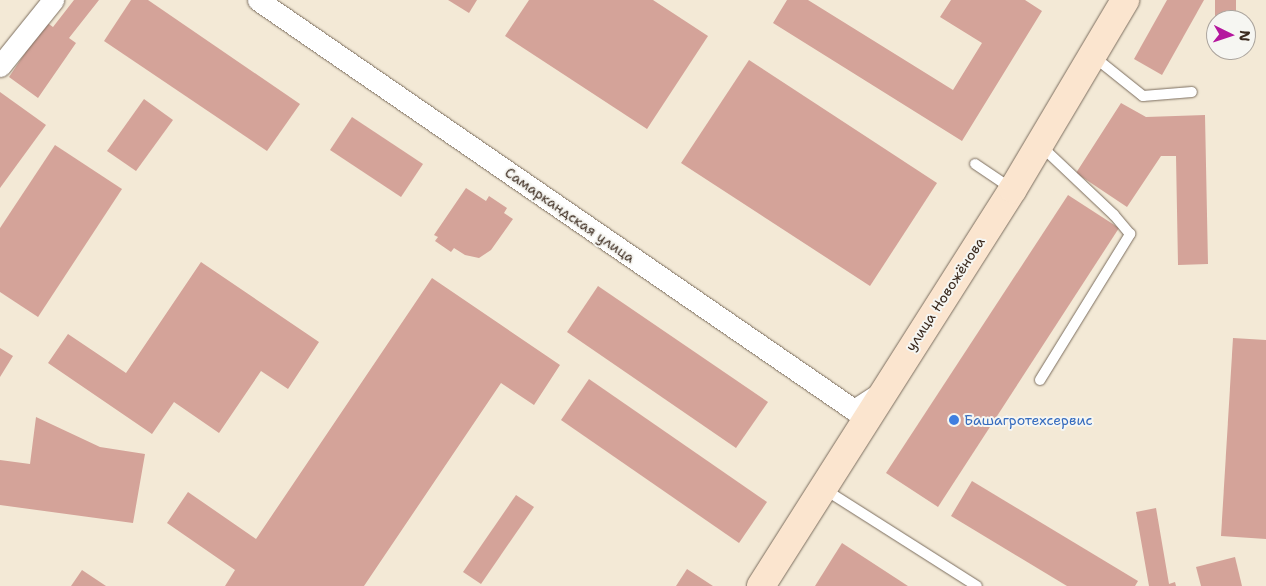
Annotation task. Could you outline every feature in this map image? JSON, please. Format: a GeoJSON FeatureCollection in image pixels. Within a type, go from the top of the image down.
{"type":"FeatureCollection","features":[{"type":"Feature","properties":{"kind":"street"},"geometry":{"type":"LineString","coordinates":[[0,66],[53,0]]}},
{"type":"Feature","properties":{"kind":"street","name":"Самаркандская улица"},"geometry":{"type":"LineString","coordinates":[[258,0],[854,410],[883,391]]}},
{"type":"Feature","properties":{"kind":"street","name":"улица Новожёнова"},"geometry":{"type":"LineString","coordinates":[[761,586],[1012,190],[1125,0]]}},
{"type":"Feature","properties":{"kind":"lane"},"geometry":{"type":"LineString","coordinates":[[1092,55],[1143,96],[1192,92]]}},
{"type":"Feature","properties":{"kind":"lane"},"geometry":{"type":"LineString","coordinates":[[1039,145],[1114,215],[1130,234],[1040,380]]}},
{"type":"Feature","properties":{"kind":"lane"},"geometry":{"type":"LineString","coordinates":[[974,164],[1012,190]]}},
{"type":"Feature","properties":{"kind":"lane"},"geometry":{"type":"LineString","coordinates":[[823,488],[978,586]]}},
{"type":"Feature","properties":{"kind":"building"},"geometry":{"type":"Polygon","coordinates":[[[74,0],[99,0],[69,38],[76,43],[38,98],[9,77],[46,22],[53,27],[74,0]]]}},
{"type":"Feature","properties":{"kind":"building"},"geometry":{"type":"Polygon","coordinates":[[[131,0],[148,0],[300,104],[267,151],[104,41],[131,0]]]}},
{"type":"Feature","properties":{"kind":"building"},"geometry":{"type":"Polygon","coordinates":[[[448,0],[477,0],[469,13],[448,0]]]}},
{"type":"Feature","properties":{"kind":"building"},"geometry":{"type":"Polygon","coordinates":[[[529,0],[653,0],[708,36],[647,129],[505,36],[529,0]]]}},
{"type":"Feature","properties":{"kind":"building"},"geometry":{"type":"Polygon","coordinates":[[[787,0],[808,0],[953,90],[982,43],[940,17],[951,0],[1025,0],[1042,11],[962,141],[773,23],[787,0]]]}},
{"type":"Feature","properties":{"kind":"building"},"geometry":{"type":"Polygon","coordinates":[[[1167,0],[1204,0],[1162,75],[1134,59],[1167,0]]]}},
{"type":"Feature","properties":{"kind":"building"},"geometry":{"type":"Polygon","coordinates":[[[1215,0],[1236,0],[1236,10],[1215,10],[1215,0]]]}},
{"type":"Feature","properties":{"kind":"building"},"geometry":{"type":"Polygon","coordinates":[[[749,60],[937,183],[870,286],[681,163],[749,60]]]}},
{"type":"Feature","properties":{"kind":"building"},"geometry":{"type":"Polygon","coordinates":[[[0,92],[46,125],[0,188],[0,92]]]}},
{"type":"Feature","properties":{"kind":"building"},"geometry":{"type":"Polygon","coordinates":[[[144,99],[173,120],[136,171],[107,151],[144,99]]]}},
{"type":"Feature","properties":{"kind":"building"},"geometry":{"type":"Polygon","coordinates":[[[1121,103],[1146,117],[1205,115],[1208,264],[1178,265],[1176,156],[1161,156],[1127,207],[1076,173],[1121,103]]]}},
{"type":"Feature","properties":{"kind":"building"},"geometry":{"type":"Polygon","coordinates":[[[352,117],[423,164],[401,197],[330,150],[352,117]]]}},
{"type":"Feature","properties":{"kind":"building"},"geometry":{"type":"Polygon","coordinates":[[[55,145],[122,189],[38,317],[0,292],[0,228],[55,145]]]}},
{"type":"Feature","properties":{"kind":"building"},"geometry":{"type":"Polygon","coordinates":[[[466,188],[486,201],[489,196],[507,208],[504,213],[513,219],[491,250],[479,258],[465,255],[454,248],[451,252],[435,241],[438,237],[434,235],[466,188]]]}},
{"type":"Feature","properties":{"kind":"building"},"geometry":{"type":"Polygon","coordinates":[[[1068,195],[1119,228],[938,507],[886,473],[1068,195]]]}},
{"type":"Feature","properties":{"kind":"building"},"geometry":{"type":"Polygon","coordinates":[[[201,262],[319,342],[288,389],[261,371],[219,433],[174,402],[152,434],[48,363],[68,334],[126,373],[201,262]]]}},
{"type":"Feature","properties":{"kind":"building"},"geometry":{"type":"Polygon","coordinates":[[[432,278],[560,365],[534,405],[501,383],[364,586],[225,586],[235,570],[167,523],[188,492],[256,539],[432,278]]]}},
{"type":"Feature","properties":{"kind":"building"},"geometry":{"type":"Polygon","coordinates":[[[598,286],[768,402],[736,448],[567,332],[598,286]]]}},
{"type":"Feature","properties":{"kind":"building"},"geometry":{"type":"Polygon","coordinates":[[[1233,338],[1266,340],[1266,539],[1221,536],[1233,338]]]}},
{"type":"Feature","properties":{"kind":"building"},"geometry":{"type":"Polygon","coordinates":[[[0,348],[13,356],[0,377],[0,348]]]}},
{"type":"Feature","properties":{"kind":"building"},"geometry":{"type":"Polygon","coordinates":[[[589,379],[767,502],[739,543],[561,420],[589,379]]]}},
{"type":"Feature","properties":{"kind":"building"},"geometry":{"type":"Polygon","coordinates":[[[36,417],[100,447],[145,454],[133,523],[0,505],[0,460],[30,464],[36,417]]]}},
{"type":"Feature","properties":{"kind":"building"},"geometry":{"type":"Polygon","coordinates":[[[972,481],[1138,581],[1135,586],[1067,586],[951,516],[972,481]]]}},
{"type":"Feature","properties":{"kind":"building"},"geometry":{"type":"Polygon","coordinates":[[[516,495],[534,507],[481,584],[463,572],[516,495]]]}},
{"type":"Feature","properties":{"kind":"building"},"geometry":{"type":"Polygon","coordinates":[[[1156,508],[1169,584],[1175,582],[1176,586],[1149,586],[1136,512],[1156,508]]]}},
{"type":"Feature","properties":{"kind":"building"},"geometry":{"type":"Polygon","coordinates":[[[842,543],[908,586],[815,586],[842,543]]]}},
{"type":"Feature","properties":{"kind":"building"},"geometry":{"type":"Polygon","coordinates":[[[1235,557],[1242,586],[1201,586],[1196,567],[1235,557]]]}},
{"type":"Feature","properties":{"kind":"building"},"geometry":{"type":"Polygon","coordinates":[[[687,569],[713,586],[676,586],[687,569]]]}},
{"type":"Feature","properties":{"kind":"building"},"geometry":{"type":"Polygon","coordinates":[[[82,570],[106,586],[71,586],[82,570]]]}},
{"type":"Feature","properties":{"kind":"place","name":"Башагротехсервис"},"geometry":{"type":"Point","coordinates":[954,420]}}]}
